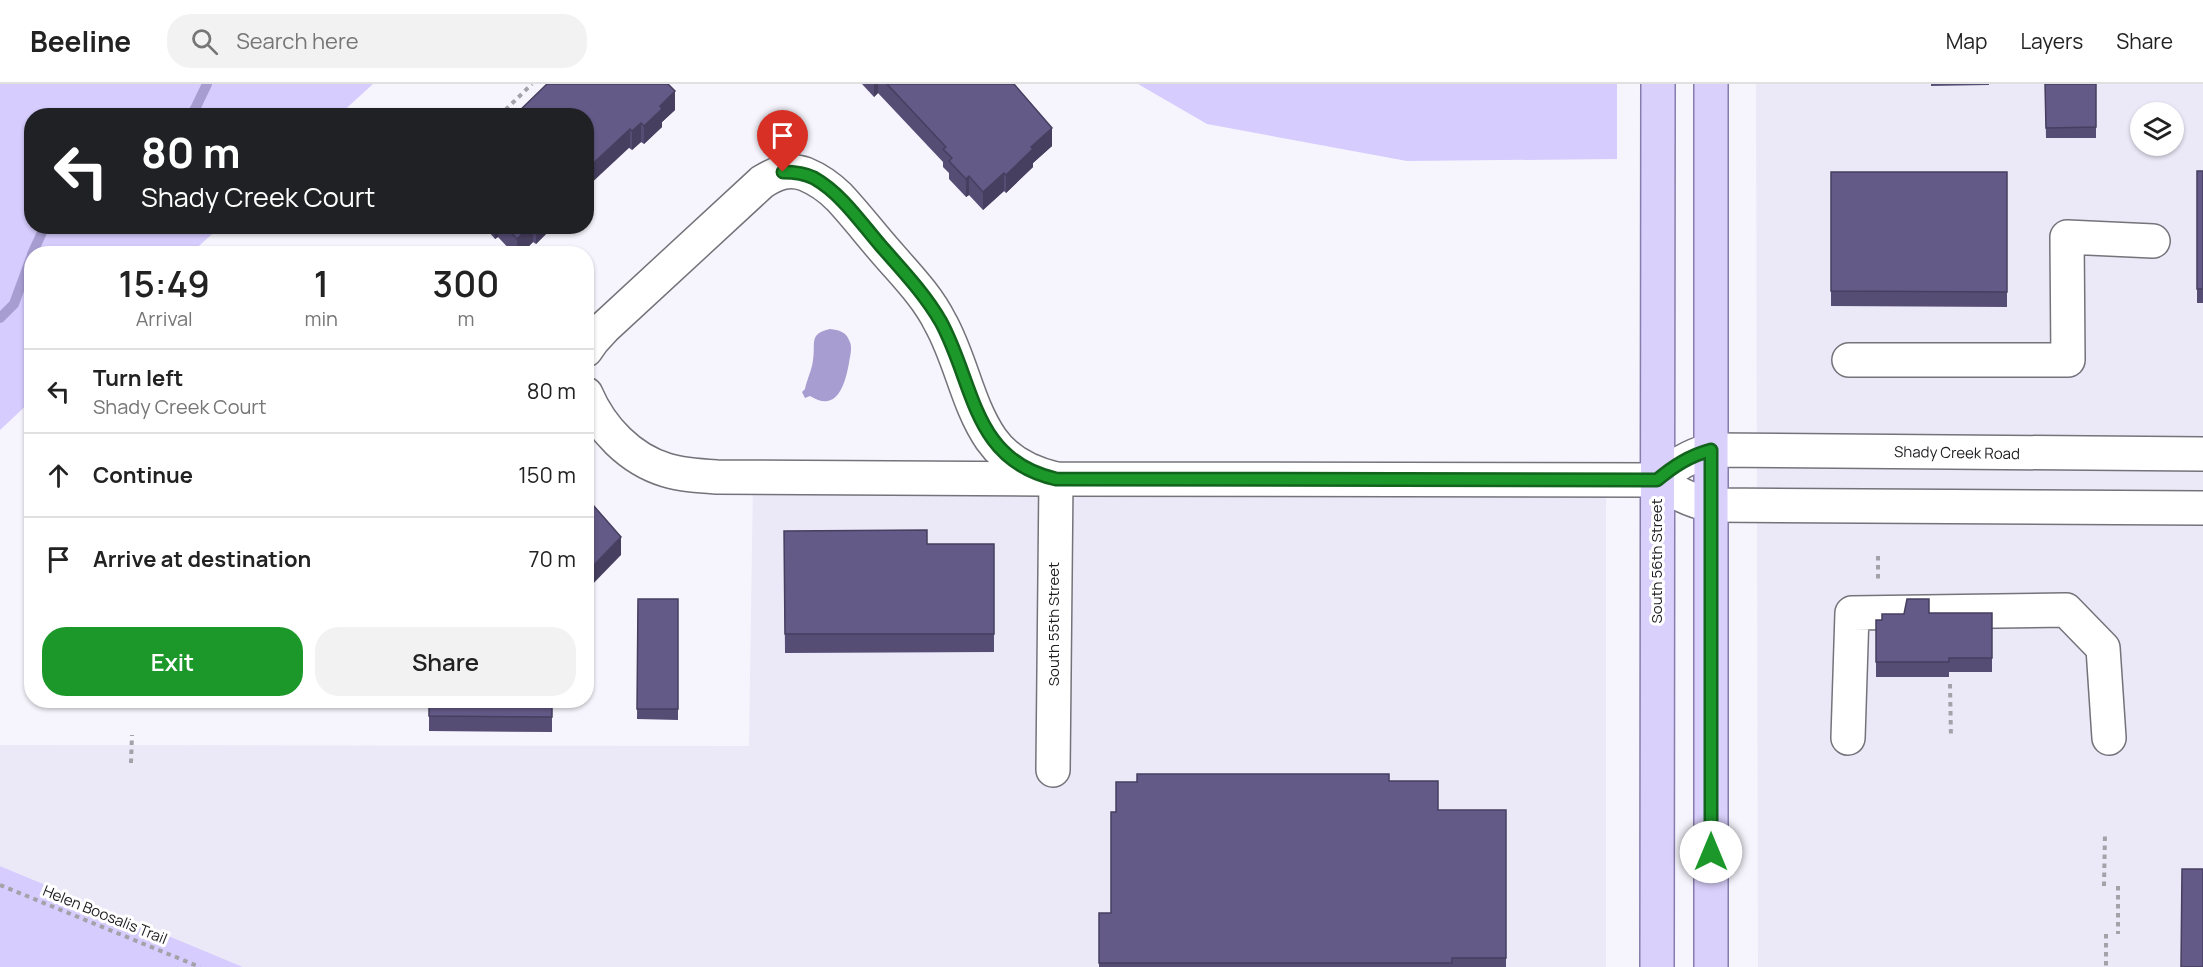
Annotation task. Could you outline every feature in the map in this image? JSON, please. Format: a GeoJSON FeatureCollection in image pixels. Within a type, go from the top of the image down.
{"type":"FeatureCollection","features":[{"type":"Feature","properties":{"kind":"main road","name":"South 56th Street"},"geometry":{"type":"LineString","coordinates":[[1657,967],[1658,84]]}},
{"type":"Feature","properties":{"kind":"main road"},"geometry":{"type":"LineString","coordinates":[[1711,84],[1711,967]]}},
{"type":"Feature","properties":{"kind":"street"},"geometry":{"type":"LineString","coordinates":[[594,338],[762,182],[773,175],[794,172],[815,179],[838,196],[923,296],[941,323],[991,439],[1004,454],[1036,475],[1056,479]]}},
{"type":"Feature","properties":{"kind":"street"},"geometry":{"type":"LineString","coordinates":[[1849,360],[2068,360],[2067,237],[2153,241]]}},
{"type":"Feature","properties":{"kind":"street"},"geometry":{"type":"LineString","coordinates":[[594,408],[602,422],[632,454],[649,464],[686,474],[717,477],[1657,480],[1676,494],[1711,505],[2203,508]]}},
{"type":"Feature","properties":{"kind":"street"},"geometry":{"type":"LineString","coordinates":[[1657,480],[1674,466],[1694,455],[1711,450]]}},
{"type":"Feature","properties":{"kind":"street","name":"Shady Creek Road"},"geometry":{"type":"LineString","coordinates":[[1711,450],[2203,454]]}},
{"type":"Feature","properties":{"kind":"street","name":"South 55th Street"},"geometry":{"type":"LineString","coordinates":[[1053,770],[1056,479]]}},
{"type":"Feature","properties":{"kind":"street"},"geometry":{"type":"LineString","coordinates":[[1848,738],[1852,613],[2066,610],[2103,648],[2109,738]]}},
{"type":"Feature","properties":{"kind":"path"},"geometry":{"type":"LineString","coordinates":[[507,108],[532,84]]}},
{"type":"Feature","properties":{"kind":"path"},"geometry":{"type":"LineString","coordinates":[[1950,684],[1951,738]]}},
{"type":"Feature","properties":{"kind":"path"},"geometry":{"type":"LineString","coordinates":[[131,764],[132,735]]}},
{"type":"Feature","properties":{"kind":"path"},"geometry":{"type":"LineString","coordinates":[[2104,886],[2105,833]]}},
{"type":"Feature","properties":{"kind":"path","name":"Helen Boosalis Trail"},"geometry":{"type":"LineString","coordinates":[[0,885],[200,967]]}},
{"type":"Feature","properties":{"kind":"path"},"geometry":{"type":"LineString","coordinates":[[2118,886],[2118,933]]}},
{"type":"Feature","properties":{"kind":"path"},"geometry":{"type":"LineString","coordinates":[[2106,933],[2106,967]]}},
{"type":"Feature","properties":{"kind":"shaded area"},"geometry":{"type":"Polygon","coordinates":[[[0,84],[373,84],[347,108],[24,108],[24,234],[212,234],[199,246],[24,246],[24,408],[0,430],[0,84]]]}},
{"type":"Feature","properties":{"kind":"shaded area"},"geometry":{"type":"Polygon","coordinates":[[[1138,84],[1617,84],[1617,159],[1407,161],[1207,124],[1138,84]]]}},
{"type":"Feature","properties":{"kind":"shaded area"},"geometry":{"type":"Polygon","coordinates":[[[1756,84],[2203,84],[2203,967],[1758,967],[1756,84]]]}},
{"type":"Feature","properties":{"kind":"shaded area"},"geometry":{"type":"Polygon","coordinates":[[[830,329],[844,333],[850,343],[845,380],[833,399],[827,401],[810,396],[805,398],[802,392],[812,367],[814,340],[818,334],[830,329]]]}},
{"type":"Feature","properties":{"kind":"shaded area"},"geometry":{"type":"Polygon","coordinates":[[[753,477],[1606,480],[1606,967],[243,967],[0,866],[0,745],[749,746],[753,477]]]}},
{"type":"Feature","properties":{"kind":"shaded area"},"geometry":{"type":"Polygon","coordinates":[[[0,866],[243,967],[0,967],[0,866]]]}},
{"type":"Feature","properties":{"kind":"building"},"geometry":{"type":"Polygon","coordinates":[[[547,84],[668,84],[675,91],[660,106],[662,109],[644,126],[641,123],[632,131],[630,129],[594,163],[594,108],[522,108],[547,84]]]}},
{"type":"Feature","properties":{"kind":"building"},"geometry":{"type":"Polygon","coordinates":[[[887,84],[1014,84],[1052,128],[1006,175],[1004,173],[983,192],[969,176],[966,179],[949,161],[952,158],[943,149],[946,147],[887,84]]]}},
{"type":"Feature","properties":{"kind":"building"},"geometry":{"type":"Polygon","coordinates":[[[2045,84],[2096,84],[2096,127],[2046,128],[2045,84]]]}},
{"type":"Feature","properties":{"kind":"building"},"geometry":{"type":"Polygon","coordinates":[[[2197,171],[2203,171],[2203,289],[2197,289],[2197,171]]]}},
{"type":"Feature","properties":{"kind":"building"},"geometry":{"type":"Polygon","coordinates":[[[1831,172],[2007,172],[2007,292],[1831,291],[1831,172]]]}},
{"type":"Feature","properties":{"kind":"building"},"geometry":{"type":"Polygon","coordinates":[[[512,234],[522,234],[517,239],[512,234]]]}},
{"type":"Feature","properties":{"kind":"building"},"geometry":{"type":"Polygon","coordinates":[[[594,506],[621,537],[594,565],[594,506]]]}},
{"type":"Feature","properties":{"kind":"building"},"geometry":{"type":"Polygon","coordinates":[[[927,530],[927,544],[994,544],[994,634],[785,634],[784,531],[927,530]]]}},
{"type":"Feature","properties":{"kind":"building"},"geometry":{"type":"Polygon","coordinates":[[[638,599],[678,599],[678,709],[637,709],[638,599]]]}},
{"type":"Feature","properties":{"kind":"building"},"geometry":{"type":"Polygon","coordinates":[[[1907,599],[1929,599],[1929,613],[1992,613],[1992,658],[1949,658],[1949,662],[1876,662],[1876,620],[1882,620],[1882,614],[1904,614],[1907,599]]]}},
{"type":"Feature","properties":{"kind":"building"},"geometry":{"type":"Polygon","coordinates":[[[429,708],[552,708],[552,717],[429,716],[429,708]]]}},
{"type":"Feature","properties":{"kind":"building"},"geometry":{"type":"Polygon","coordinates":[[[1137,774],[1389,774],[1389,781],[1438,781],[1438,810],[1506,810],[1506,958],[1452,958],[1452,963],[1099,963],[1099,913],[1111,913],[1111,812],[1116,812],[1116,782],[1137,782],[1137,774]]]}},
{"type":"Feature","properties":{"kind":"building"},"geometry":{"type":"Polygon","coordinates":[[[2182,869],[2203,869],[2203,967],[2181,967],[2182,869]]]}},
{"type":"Feature","properties":{"kind":"waterway"},"geometry":{"type":"LineString","coordinates":[[195,108],[207,84]]}},
{"type":"Feature","properties":{"kind":"waterway"},"geometry":{"type":"LineString","coordinates":[[36,246],[41,234]]}},
{"type":"Feature","properties":{"kind":"waterway"},"geometry":{"type":"LineString","coordinates":[[0,318],[14,304],[24,277]]}},
{"type":"Feature","properties":{"kind":"route"},"geometry":{"type":"LineString","coordinates":[[783,172],[805,174],[825,185],[838,196],[923,296],[941,323],[991,439],[1004,454],[1036,475],[1056,479],[1657,480],[1674,466],[1694,455],[1711,450],[1711,852]]}}]}
